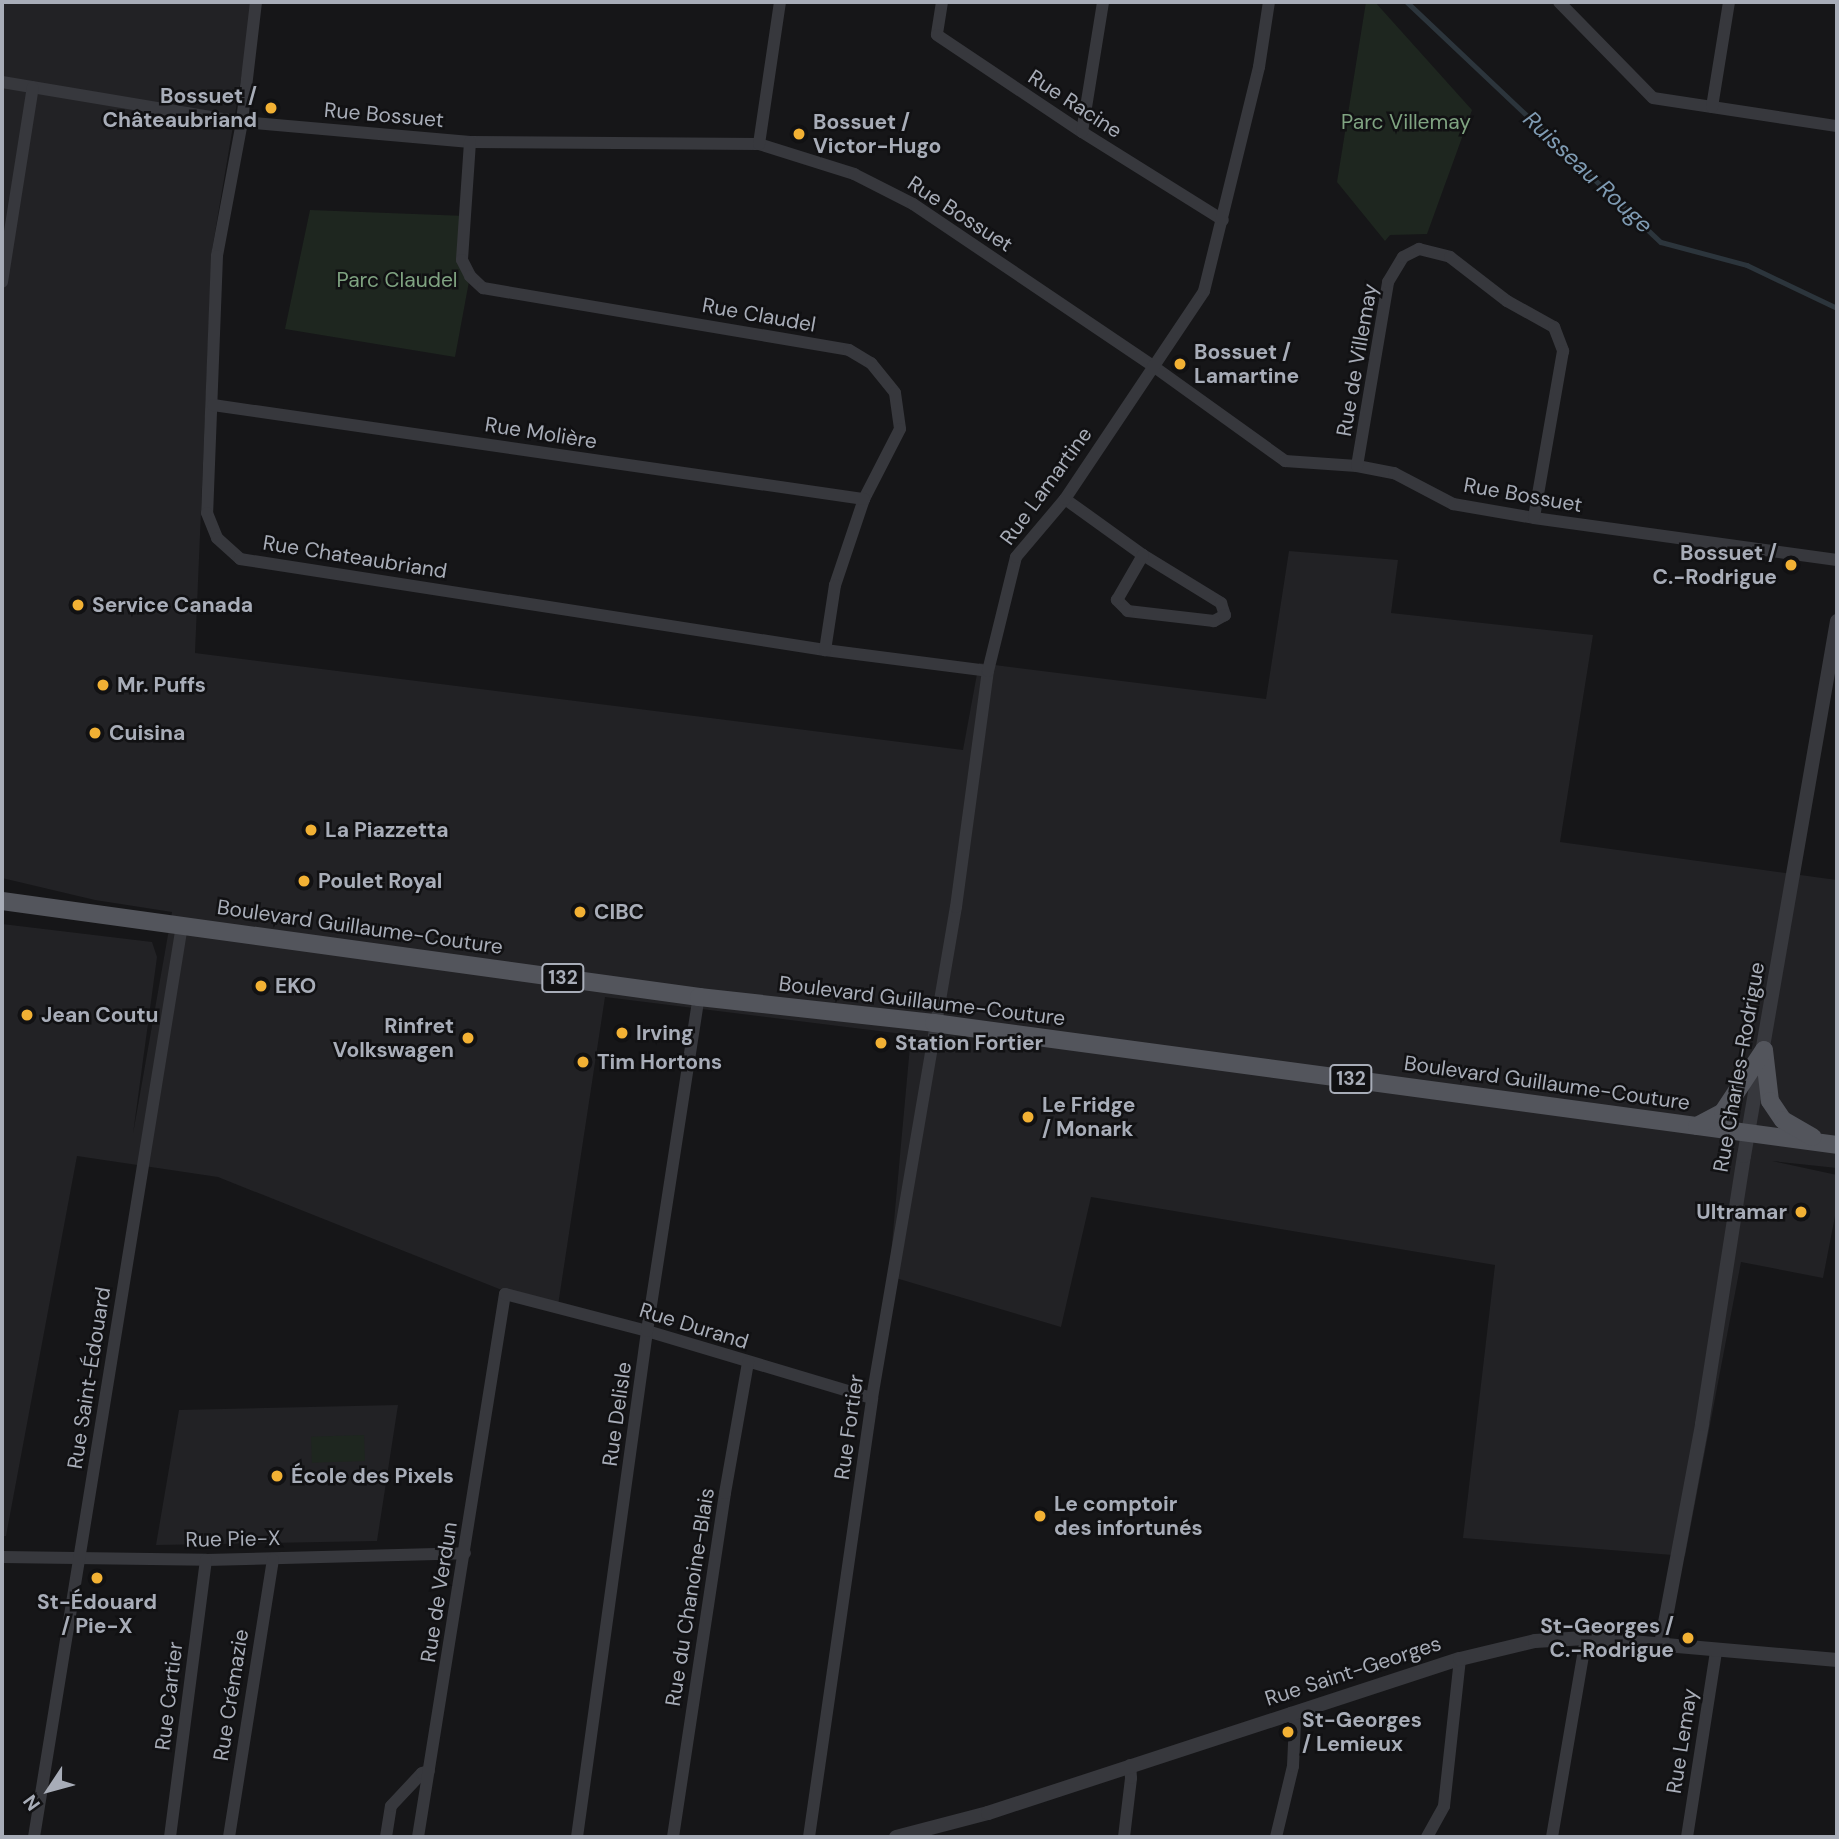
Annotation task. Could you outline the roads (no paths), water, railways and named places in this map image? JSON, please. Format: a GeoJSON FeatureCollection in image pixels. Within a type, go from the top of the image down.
{"type":"FeatureCollection","features":[{"type":"Feature","properties":{"kind":"main road","name":"Boulevard Guillaume-Couture"},"geometry":{"type":"LineString","coordinates":[[2,901],[699,997],[934,1023],[1829,1144]]}},
{"type":"Feature","properties":{"kind":"main road"},"geometry":{"type":"LineString","coordinates":[[1697,1126],[1723,1112],[1764,1050]]}},
{"type":"Feature","properties":{"kind":"main road"},"geometry":{"type":"LineString","coordinates":[[1764,1050],[1770,1101],[1783,1120],[1829,1144]]}},
{"type":"Feature","properties":{"kind":"street","name":"Rue Chateaubriand"},"geometry":{"type":"LineString","coordinates":[[256,2],[242,122],[217,256],[207,513],[217,538],[240,559],[825,650],[988,671]]}},
{"type":"Feature","properties":{"kind":"street"},"geometry":{"type":"LineString","coordinates":[[758,144],[780,2]]}},
{"type":"Feature","properties":{"kind":"street","name":"Rue Racine"},"geometry":{"type":"LineString","coordinates":[[942,2],[937,35],[1082,132],[1223,220]]}},
{"type":"Feature","properties":{"kind":"street"},"geometry":{"type":"LineString","coordinates":[[1082,132],[1103,2]]}},
{"type":"Feature","properties":{"kind":"street","name":"Rue Lamartine"},"geometry":{"type":"LineString","coordinates":[[934,1023],[956,907],[988,671],[1016,557],[1065,499],[1204,290],[1259,67],[1269,2]]}},
{"type":"Feature","properties":{"kind":"street"},"geometry":{"type":"LineString","coordinates":[[1559,2],[1653,98],[1837,126]]}},
{"type":"Feature","properties":{"kind":"street"},"geometry":{"type":"LineString","coordinates":[[1712,107],[1729,2]]}},
{"type":"Feature","properties":{"kind":"street","name":"Rue Bossuet"},"geometry":{"type":"LineString","coordinates":[[2,82],[242,122],[470,142],[758,144],[854,174],[913,204],[1153,366],[1285,461],[1357,466],[1394,473],[1453,504],[1534,518],[1837,560]]}},
{"type":"Feature","properties":{"kind":"street"},"geometry":{"type":"LineString","coordinates":[[2,282],[33,87]]}},
{"type":"Feature","properties":{"kind":"street","name":"Rue Claudel"},"geometry":{"type":"LineString","coordinates":[[470,142],[462,260],[470,276],[483,288],[849,350],[871,363],[895,393],[900,429],[864,499],[835,584],[825,650]]}},
{"type":"Feature","properties":{"kind":"street","name":"Rue de Villemay"},"geometry":{"type":"LineString","coordinates":[[1357,466],[1388,282],[1403,257],[1419,249],[1450,257],[1507,301],[1553,327],[1563,351],[1534,518]]}},
{"type":"Feature","properties":{"kind":"street","name":"Rue Molière"},"geometry":{"type":"LineString","coordinates":[[213,405],[864,499]]}},
{"type":"Feature","properties":{"kind":"street"},"geometry":{"type":"LineString","coordinates":[[1065,499],[1143,555],[1220,603],[1225,615],[1214,621],[1128,611],[1117,600],[1143,555]]}},
{"type":"Feature","properties":{"kind":"street","name":"Rue Charles-Rodrigue"},"geometry":{"type":"LineString","coordinates":[[1661,1644],[1703,1423],[1748,1133],[1837,621]]}},
{"type":"Feature","properties":{"kind":"street","name":"Rue Saint-Édouard"},"geometry":{"type":"LineString","coordinates":[[34,1837],[182,925]]}},
{"type":"Feature","properties":{"kind":"street","name":"Rue Delisle"},"geometry":{"type":"LineString","coordinates":[[577,1837],[648,1331],[699,997]]}},
{"type":"Feature","properties":{"kind":"street","name":"Rue Fortier"},"geometry":{"type":"LineString","coordinates":[[809,1837],[872,1398],[934,1023]]}},
{"type":"Feature","properties":{"kind":"street","name":"Rue Durand"},"geometry":{"type":"LineString","coordinates":[[505,1294],[648,1331],[872,1398]]}},
{"type":"Feature","properties":{"kind":"street","name":"Rue de Verdun"},"geometry":{"type":"LineString","coordinates":[[418,1837],[505,1294]]}},
{"type":"Feature","properties":{"kind":"street","name":"Rue du Chanoine-Blais"},"geometry":{"type":"LineString","coordinates":[[673,1837],[727,1480],[748,1362]]}},
{"type":"Feature","properties":{"kind":"street","name":"Rue Pie-X"},"geometry":{"type":"LineString","coordinates":[[2,1557],[206,1560],[465,1553]]}},
{"type":"Feature","properties":{"kind":"street","name":"Rue Crémazie"},"geometry":{"type":"LineString","coordinates":[[229,1837],[273,1559]]}},
{"type":"Feature","properties":{"kind":"street","name":"Rue Cartier"},"geometry":{"type":"LineString","coordinates":[[170,1837],[206,1560]]}},
{"type":"Feature","properties":{"kind":"street"},"geometry":{"type":"LineString","coordinates":[[1552,1837],[1586,1638]]}},
{"type":"Feature","properties":{"kind":"street","name":"Rue Saint-Georges"},"geometry":{"type":"LineString","coordinates":[[896,1837],[988,1813],[1460,1659],[1535,1641],[1586,1638],[1837,1660]]}},
{"type":"Feature","properties":{"kind":"street","name":"Rue Lemay"},"geometry":{"type":"LineString","coordinates":[[1687,1837],[1716,1651]]}},
{"type":"Feature","properties":{"kind":"street"},"geometry":{"type":"LineString","coordinates":[[1427,1837],[1444,1806],[1460,1659]]}},
{"type":"Feature","properties":{"kind":"street"},"geometry":{"type":"LineString","coordinates":[[1276,1837],[1293,1766],[1295,1722],[1292,1713]]}},
{"type":"Feature","properties":{"kind":"street"},"geometry":{"type":"LineString","coordinates":[[1124,1837],[1130,1765]]}},
{"type":"Feature","properties":{"kind":"street"},"geometry":{"type":"LineString","coordinates":[[386,1837],[391,1806],[422,1773],[429,1771]]}},
{"type":"Feature","properties":{"kind":"waterway","name":"Ruisseau Rouge"},"geometry":{"type":"LineString","coordinates":[[1407,2],[1661,242],[1747,265],[1837,308]]}},
{"type":"Feature","properties":{"kind":"place","name":"Bossuet / Châteaubriand"},"geometry":{"type":"Point","coordinates":[271,108]}},
{"type":"Feature","properties":{"kind":"place","name":"Bossuet / Victor-Hugo"},"geometry":{"type":"Point","coordinates":[799,134]}},
{"type":"Feature","properties":{"kind":"place","name":"Bossuet / Lamartine"},"geometry":{"type":"Point","coordinates":[1180,364]}},
{"type":"Feature","properties":{"kind":"place","name":"Bossuet / C.-Rodrigue"},"geometry":{"type":"Point","coordinates":[1791,565]}},
{"type":"Feature","properties":{"kind":"place","name":"Service Canada"},"geometry":{"type":"Point","coordinates":[78,605]}},
{"type":"Feature","properties":{"kind":"place","name":"Mr. Puffs"},"geometry":{"type":"Point","coordinates":[103,685]}},
{"type":"Feature","properties":{"kind":"place","name":"Cuisina"},"geometry":{"type":"Point","coordinates":[95,733]}},
{"type":"Feature","properties":{"kind":"place","name":"La Piazzetta"},"geometry":{"type":"Point","coordinates":[311,830]}},
{"type":"Feature","properties":{"kind":"place","name":"Poulet Royal"},"geometry":{"type":"Point","coordinates":[304,881]}},
{"type":"Feature","properties":{"kind":"place","name":"CIBC"},"geometry":{"type":"Point","coordinates":[580,912]}},
{"type":"Feature","properties":{"kind":"place","name":"EKO"},"geometry":{"type":"Point","coordinates":[261,986]}},
{"type":"Feature","properties":{"kind":"place","name":"Jean Coutu"},"geometry":{"type":"Point","coordinates":[27,1015]}},
{"type":"Feature","properties":{"kind":"place","name":"Irving"},"geometry":{"type":"Point","coordinates":[622,1033]}},
{"type":"Feature","properties":{"kind":"place","name":"Rinfret Volkswagen"},"geometry":{"type":"Point","coordinates":[468,1038]}},
{"type":"Feature","properties":{"kind":"place","name":"Station Fortier"},"geometry":{"type":"Point","coordinates":[881,1043]}},
{"type":"Feature","properties":{"kind":"place","name":"Tim Hortons"},"geometry":{"type":"Point","coordinates":[583,1062]}},
{"type":"Feature","properties":{"kind":"place","name":"Le Fridge / Monark"},"geometry":{"type":"Point","coordinates":[1028,1117]}},
{"type":"Feature","properties":{"kind":"place","name":"Ultramar"},"geometry":{"type":"Point","coordinates":[1801,1212]}},
{"type":"Feature","properties":{"kind":"place","name":"École des Pixels"},"geometry":{"type":"Point","coordinates":[277,1476]}},
{"type":"Feature","properties":{"kind":"place","name":"Le comptoir des infortunés"},"geometry":{"type":"Point","coordinates":[1040,1516]}},
{"type":"Feature","properties":{"kind":"place","name":"St-Édouard / Pie-X"},"geometry":{"type":"Point","coordinates":[97,1578]}},
{"type":"Feature","properties":{"kind":"place","name":"St-Georges / C.-Rodrigue"},"geometry":{"type":"Point","coordinates":[1688,1638]}},
{"type":"Feature","properties":{"kind":"place","name":"St-Georges / Lemieux"},"geometry":{"type":"Point","coordinates":[1288,1732]}},
{"type":"Feature","properties":{"kind":"park label","name":"Parc Villemay"},"geometry":{"type":"Point","coordinates":[1406,122]}},
{"type":"Feature","properties":{"kind":"park label","name":"Parc Claudel"},"geometry":{"type":"Point","coordinates":[397,280]}}]}
